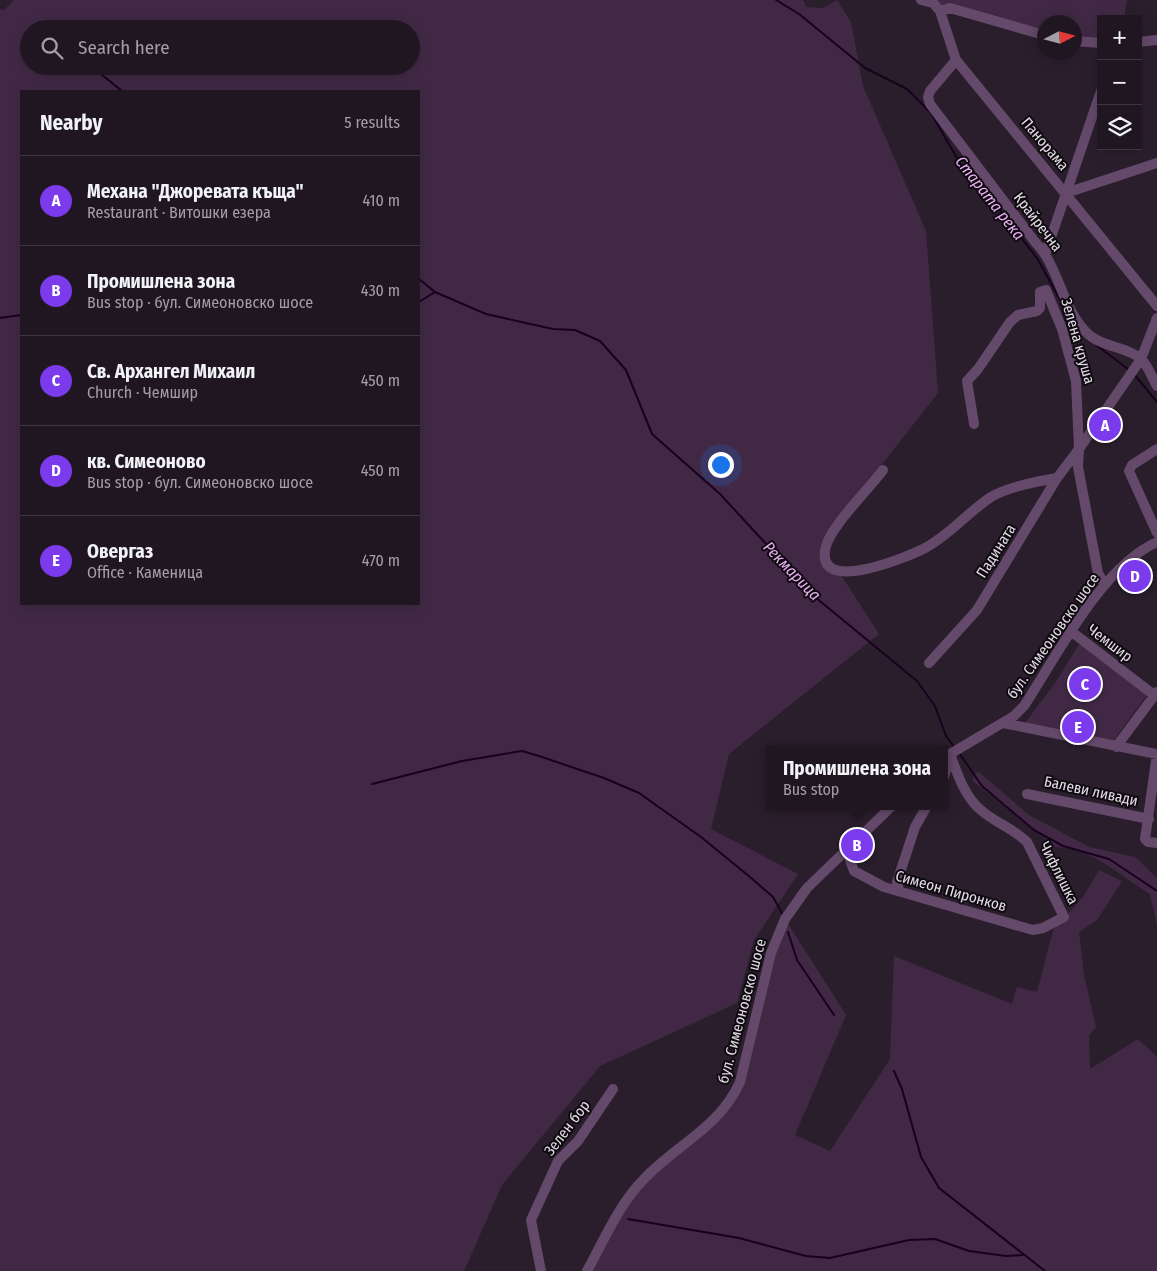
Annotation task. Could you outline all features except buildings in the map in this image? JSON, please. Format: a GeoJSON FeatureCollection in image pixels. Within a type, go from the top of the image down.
{"type":"FeatureCollection","features":[{"type":"Feature","properties":{"kind":"street"},"geometry":{"type":"LineString","coordinates":[[921,0],[933,3],[940,11],[950,8],[1037,33]]}},
{"type":"Feature","properties":{"kind":"street","name":"Панорама"},"geometry":{"type":"LineString","coordinates":[[940,11],[956,60],[1157,306]]}},
{"type":"Feature","properties":{"kind":"street"},"geometry":{"type":"LineString","coordinates":[[1142,42],[1157,40]]}},
{"type":"Feature","properties":{"kind":"street"},"geometry":{"type":"LineString","coordinates":[[1082,42],[1097,43]]}},
{"type":"Feature","properties":{"kind":"street","name":"Крайречна"},"geometry":{"type":"LineString","coordinates":[[956,60],[930,92],[928,97],[930,104],[1035,242],[1046,252],[1065,299],[1087,333],[1096,340],[1141,359]]}},
{"type":"Feature","properties":{"kind":"street"},"geometry":{"type":"LineString","coordinates":[[1046,252],[1097,103]]}},
{"type":"Feature","properties":{"kind":"street"},"geometry":{"type":"LineString","coordinates":[[1066,193],[1157,163]]}},
{"type":"Feature","properties":{"kind":"street","name":"Зелена круша"},"geometry":{"type":"LineString","coordinates":[[974,424],[967,381],[978,369],[1010,322],[1018,315],[1037,311],[1040,308],[1040,292],[1047,290],[1062,329],[1076,381],[1079,449]]}},
{"type":"Feature","properties":{"kind":"street","name":"Падината"},"geometry":{"type":"LineString","coordinates":[[929,663],[977,610],[1057,478],[1141,359],[1154,332],[1157,318]]}},
{"type":"Feature","properties":{"kind":"street"},"geometry":{"type":"LineString","coordinates":[[1141,359],[1157,386]]}},
{"type":"Feature","properties":{"kind":"street"},"geometry":{"type":"LineString","coordinates":[[1079,449],[1078,467],[1092,544],[1098,573],[1105,585]]}},
{"type":"Feature","properties":{"kind":"street"},"geometry":{"type":"LineString","coordinates":[[1157,449],[1132,465],[1129,471],[1157,533]]}},
{"type":"Feature","properties":{"kind":"street"},"geometry":{"type":"LineString","coordinates":[[883,470],[834,531],[826,547],[826,560],[832,568],[842,572],[885,565],[925,548],[993,496],[1039,481],[1057,478]]}},
{"type":"Feature","properties":{"kind":"street","name":"бул. Симеоновско шосе"},"geometry":{"type":"LineString","coordinates":[[952,753],[1003,723],[1024,706],[1105,585],[1128,561],[1157,542]]}},
{"type":"Feature","properties":{"kind":"street","name":"Чемшир"},"geometry":{"type":"LineString","coordinates":[[1072,632],[1156,694]]}},
{"type":"Feature","properties":{"kind":"street"},"geometry":{"type":"LineString","coordinates":[[1116,746],[1156,694]]}},
{"type":"Feature","properties":{"kind":"street"},"geometry":{"type":"LineString","coordinates":[[1003,723],[1157,754],[1145,842],[1157,843]]}},
{"type":"Feature","properties":{"kind":"street","name":"Чифлишка"},"geometry":{"type":"LineString","coordinates":[[952,753],[958,775],[981,811],[1027,842],[1064,918]]}},
{"type":"Feature","properties":{"kind":"street","name":"Балеви ливади"},"geometry":{"type":"LineString","coordinates":[[1026,794],[1148,819]]}},
{"type":"Feature","properties":{"kind":"street","name":"бул. Симеоновско шосе"},"geometry":{"type":"LineString","coordinates":[[587,1271],[627,1200],[643,1180],[720,1114],[732,1101],[740,1082],[771,953],[785,919],[807,888],[888,810]]}},
{"type":"Feature","properties":{"kind":"street"},"geometry":{"type":"LineString","coordinates":[[899,890],[897,882],[915,827],[925,810]]}},
{"type":"Feature","properties":{"kind":"street","name":"Симеон Пиронков"},"geometry":{"type":"LineString","coordinates":[[846,849],[854,871],[884,887],[1033,930],[1043,928],[1064,918]]}},
{"type":"Feature","properties":{"kind":"street","name":"Зелен бор"},"geometry":{"type":"LineString","coordinates":[[541,1271],[531,1220],[558,1161],[578,1141],[614,1089]]}},
{"type":"Feature","properties":{"kind":"shaded area"},"geometry":{"type":"Polygon","coordinates":[[[14,0],[803,0],[806,7],[823,8],[837,0],[851,22],[863,86],[926,231],[938,393],[828,533],[828,555],[879,634],[729,754],[711,829],[798,874],[754,940],[737,1003],[600,1066],[502,1185],[464,1271],[0,1271],[0,9],[4,10],[14,0]]]}},
{"type":"Feature","properties":{"kind":"shaded area"},"geometry":{"type":"Polygon","coordinates":[[[915,0],[1127,0],[1125,15],[1097,15],[1097,43],[1082,42],[1082,15],[1037,15],[1037,33],[940,11],[915,0]]]}},
{"type":"Feature","properties":{"kind":"shaded area"},"geometry":{"type":"Polygon","coordinates":[[[1080,643],[1147,695],[1113,741],[1025,723],[1055,683],[1080,643]]]}},
{"type":"Feature","properties":{"kind":"shaded area"},"geometry":{"type":"Polygon","coordinates":[[[979,772],[1029,815],[1089,847],[1135,857],[1157,878],[1157,926],[1150,894],[1106,864],[1082,852],[1056,847],[973,781],[974,774],[979,772]]]}},
{"type":"Feature","properties":{"kind":"shaded area"},"geometry":{"type":"Polygon","coordinates":[[[1099,870],[1122,881],[1097,920],[1079,932],[1084,975],[1096,1027],[1089,1036],[1090,1069],[1138,1039],[1157,1057],[1157,1271],[587,1271],[627,1200],[732,1101],[785,919],[846,1015],[795,1135],[830,1151],[890,1059],[894,956],[1012,1004],[1017,987],[1037,992],[1055,923],[1075,907],[1099,870]]]}},
{"type":"Feature","properties":{"kind":"waterway","name":"Старата река"},"geometry":{"type":"LineString","coordinates":[[776,0],[799,14],[865,68],[907,89],[931,113],[965,172],[990,198],[1037,258],[1074,325]]}},
{"type":"Feature","properties":{"kind":"waterway","name":"Рекмарица"},"geometry":{"type":"LineString","coordinates":[[102,75],[121,90]]}},
{"type":"Feature","properties":{"kind":"waterway","name":"Рекмарица"},"geometry":{"type":"LineString","coordinates":[[420,280],[435,292],[486,314],[553,329],[575,330],[600,341],[626,370],[652,434],[720,494],[815,597],[917,681],[935,706],[946,736],[954,747]]}},
{"type":"Feature","properties":{"kind":"waterway"},"geometry":{"type":"LineString","coordinates":[[420,301],[435,292]]}},
{"type":"Feature","properties":{"kind":"waterway"},"geometry":{"type":"LineString","coordinates":[[0,318],[20,315]]}},
{"type":"Feature","properties":{"kind":"waterway","name":"Старата река"},"geometry":{"type":"LineString","coordinates":[[1096,345],[1128,369]]}},
{"type":"Feature","properties":{"kind":"waterway","name":"Старата река"},"geometry":{"type":"LineString","coordinates":[[1134,374],[1157,402]]}},
{"type":"Feature","properties":{"kind":"waterway"},"geometry":{"type":"LineString","coordinates":[[372,784],[462,761],[522,751],[539,756],[604,778],[639,793],[701,837],[750,877],[773,897],[782,913]]}},
{"type":"Feature","properties":{"kind":"waterway","name":"Рекмарица"},"geometry":{"type":"LineString","coordinates":[[959,753],[982,786],[1034,830],[1063,846],[1109,859],[1157,891]]}},
{"type":"Feature","properties":{"kind":"waterway"},"geometry":{"type":"LineString","coordinates":[[788,932],[797,960],[834,1015]]}},
{"type":"Feature","properties":{"kind":"waterway"},"geometry":{"type":"LineString","coordinates":[[894,1071],[902,1089],[921,1157],[939,1188],[1045,1271]]}},
{"type":"Feature","properties":{"kind":"waterway"},"geometry":{"type":"LineString","coordinates":[[628,1219],[739,1238],[806,1256],[830,1258],[909,1240],[935,1239],[969,1251],[1006,1256],[1023,1255]]}},
{"type":"Feature","properties":{"kind":"place","name":"Механа \"Джоревата къща\""},"geometry":{"type":"Point","coordinates":[1105,425]}},
{"type":"Feature","properties":{"kind":"place","name":"кв. Симеоново"},"geometry":{"type":"Point","coordinates":[1135,576]}},
{"type":"Feature","properties":{"kind":"place","name":"Св. Архангел Михаил"},"geometry":{"type":"Point","coordinates":[1085,684]}},
{"type":"Feature","properties":{"kind":"place","name":"Овергаз"},"geometry":{"type":"Point","coordinates":[1078,727]}},
{"type":"Feature","properties":{"kind":"place","name":"Промишлена зона"},"geometry":{"type":"Point","coordinates":[857,845]}}]}
